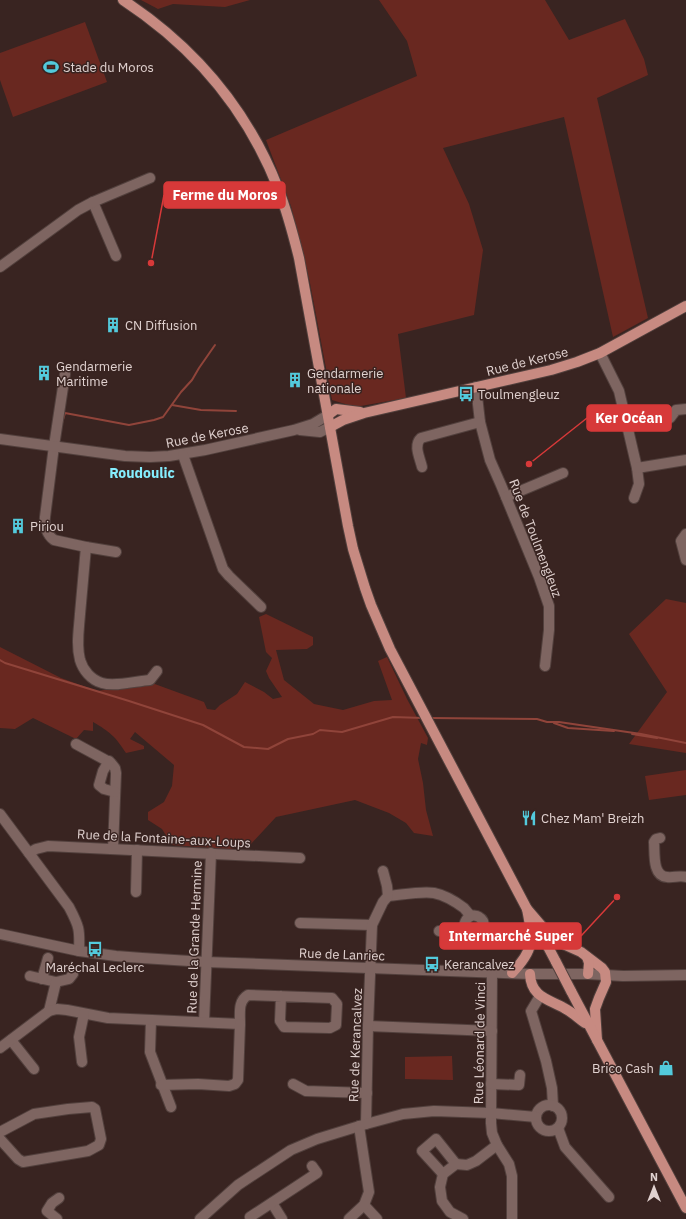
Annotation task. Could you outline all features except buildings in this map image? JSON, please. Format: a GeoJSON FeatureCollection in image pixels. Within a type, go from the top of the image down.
{"type":"FeatureCollection","features":[{"type":"Feature","properties":{"kind":"main road"},"geometry":{"type":"LineString","coordinates":[[123,0],[160,26],[214,79],[256,140],[279,188],[291,224],[302,273],[339,482],[357,561],[367,594],[381,627],[417,700],[686,1208]]}},
{"type":"Feature","properties":{"kind":"main road","name":"Rue de Kerose"},"geometry":{"type":"LineString","coordinates":[[330,427],[343,420],[364,413],[551,370],[577,362],[600,353],[686,306]]}},
{"type":"Feature","properties":{"kind":"main road","name":"Rue de Kerose"},"geometry":{"type":"LineString","coordinates":[[328,415],[336,409],[364,413]]}},
{"type":"Feature","properties":{"kind":"main road"},"geometry":{"type":"LineString","coordinates":[[527,909],[551,937],[581,952],[602,968],[606,975],[606,982],[598,998],[595,1009],[597,1040]]}},
{"type":"Feature","properties":{"kind":"main road"},"geometry":{"type":"LineString","coordinates":[[512,973],[526,956],[529,949],[532,932],[527,909]]}},
{"type":"Feature","properties":{"kind":"main road"},"geometry":{"type":"LineString","coordinates":[[587,957],[588,974]]}},
{"type":"Feature","properties":{"kind":"main road"},"geometry":{"type":"LineString","coordinates":[[530,974],[531,980],[540,996],[575,1014],[589,1025]]}},
{"type":"Feature","properties":{"kind":"street"},"geometry":{"type":"LineString","coordinates":[[0,267],[65,219],[93,202],[150,178]]}},
{"type":"Feature","properties":{"kind":"street"},"geometry":{"type":"LineString","coordinates":[[93,202],[116,256]]}},
{"type":"Feature","properties":{"kind":"street"},"geometry":{"type":"LineString","coordinates":[[600,353],[619,391],[637,468],[639,484],[634,498]]}},
{"type":"Feature","properties":{"kind":"street"},"geometry":{"type":"LineString","coordinates":[[65,374],[45,517],[46,528],[51,538],[54,540],[116,552]]}},
{"type":"Feature","properties":{"kind":"street","name":"Rue de Toulmengleuz"},"geometry":{"type":"LineString","coordinates":[[476,387],[480,422],[490,460],[539,577],[549,606],[549,630],[545,666]]}},
{"type":"Feature","properties":{"kind":"street"},"geometry":{"type":"LineString","coordinates":[[670,418],[676,410],[686,409]]}},
{"type":"Feature","properties":{"kind":"street","name":"Rue de Kerose"},"geometry":{"type":"LineString","coordinates":[[0,439],[140,457],[169,456],[182,455],[294,430],[313,424],[328,415]]}},
{"type":"Feature","properties":{"kind":"street"},"geometry":{"type":"LineString","coordinates":[[422,467],[417,446],[421,438],[480,422]]}},
{"type":"Feature","properties":{"kind":"street","name":"Rue de Kerose"},"geometry":{"type":"LineString","coordinates":[[294,430],[320,432],[330,427]]}},
{"type":"Feature","properties":{"kind":"street"},"geometry":{"type":"LineString","coordinates":[[182,455],[221,564],[226,572],[261,606]]}},
{"type":"Feature","properties":{"kind":"street"},"geometry":{"type":"LineString","coordinates":[[637,468],[686,460]]}},
{"type":"Feature","properties":{"kind":"street"},"geometry":{"type":"LineString","coordinates":[[506,497],[563,473]]}},
{"type":"Feature","properties":{"kind":"street"},"geometry":{"type":"LineString","coordinates":[[686,534],[682,541],[686,560]]}},
{"type":"Feature","properties":{"kind":"street"},"geometry":{"type":"LineString","coordinates":[[86,547],[78,642],[80,660],[83,668],[94,680],[112,685],[150,680],[157,671]]}},
{"type":"Feature","properties":{"kind":"street"},"geometry":{"type":"LineString","coordinates":[[76,744],[114,765],[116,773],[113,848]]}},
{"type":"Feature","properties":{"kind":"street"},"geometry":{"type":"LineString","coordinates":[[109,761],[103,771],[99,785],[104,789],[115,792]]}},
{"type":"Feature","properties":{"kind":"street"},"geometry":{"type":"LineString","coordinates":[[2,820],[29,853],[69,907],[78,922],[80,932],[80,951]]}},
{"type":"Feature","properties":{"kind":"street"},"geometry":{"type":"LineString","coordinates":[[660,838],[656,839],[654,842],[656,867],[659,874],[666,878],[680,876],[686,878]]}},
{"type":"Feature","properties":{"kind":"street","name":"Rue de la Fontaine-aux-Loups"},"geometry":{"type":"LineString","coordinates":[[29,853],[36,849],[48,846],[300,858]]}},
{"type":"Feature","properties":{"kind":"street"},"geometry":{"type":"LineString","coordinates":[[136,892],[137,850]]}},
{"type":"Feature","properties":{"kind":"street","name":"Rue de la Grande Hermine"},"geometry":{"type":"LineString","coordinates":[[204,1022],[211,853]]}},
{"type":"Feature","properties":{"kind":"street"},"geometry":{"type":"LineString","coordinates":[[383,871],[388,896]]}},
{"type":"Feature","properties":{"kind":"street"},"geometry":{"type":"LineString","coordinates":[[300,922],[372,925],[383,902],[388,896],[434,893],[448,898],[458,904],[471,916]]}},
{"type":"Feature","properties":{"kind":"street"},"geometry":{"type":"LineString","coordinates":[[439,931],[477,934],[481,932],[484,925],[480,917],[475,915],[466,919],[464,924],[468,933]]}},
{"type":"Feature","properties":{"kind":"street","name":"Rue de Kerancalvez"},"geometry":{"type":"LineString","coordinates":[[364,1205],[369,1192],[362,1125],[367,1093],[372,925]]}},
{"type":"Feature","properties":{"kind":"street","name":"Rue de Lanriec"},"geometry":{"type":"LineString","coordinates":[[0,934],[80,951],[142,958],[206,962],[530,974],[588,974],[623,976],[686,975]]}},
{"type":"Feature","properties":{"kind":"street"},"geometry":{"type":"LineString","coordinates":[[42,979],[48,958]]}},
{"type":"Feature","properties":{"kind":"street","name":"Rue Léonard de Vinci"},"geometry":{"type":"LineString","coordinates":[[492,972],[492,1132],[497,1145],[510,1164],[512,1176],[512,1219]]}},
{"type":"Feature","properties":{"kind":"street"},"geometry":{"type":"LineString","coordinates":[[30,976],[56,982],[71,976]]}},
{"type":"Feature","properties":{"kind":"street"},"geometry":{"type":"LineString","coordinates":[[49,1011],[56,982]]}},
{"type":"Feature","properties":{"kind":"street"},"geometry":{"type":"LineString","coordinates":[[162,1085],[198,1084],[229,1086],[235,1084],[238,1080],[241,1001],[248,995],[281,996],[332,998],[337,1004],[336,1025],[330,1028],[284,1027],[280,1021],[281,996]]}},
{"type":"Feature","properties":{"kind":"street"},"geometry":{"type":"LineString","coordinates":[[540,996],[531,1011],[546,1061],[552,1088],[553,1106]]}},
{"type":"Feature","properties":{"kind":"street"},"geometry":{"type":"LineString","coordinates":[[0,1048],[49,1011],[57,1009],[108,1018],[240,1024]]}},
{"type":"Feature","properties":{"kind":"street"},"geometry":{"type":"LineString","coordinates":[[82,1062],[79,1037],[84,1014]]}},
{"type":"Feature","properties":{"kind":"street"},"geometry":{"type":"LineString","coordinates":[[151,1020],[150,1052],[170,1107]]}},
{"type":"Feature","properties":{"kind":"street"},"geometry":{"type":"LineString","coordinates":[[368,1026],[492,1031]]}},
{"type":"Feature","properties":{"kind":"street"},"geometry":{"type":"LineString","coordinates":[[11,1040],[34,1069]]}},
{"type":"Feature","properties":{"kind":"street"},"geometry":{"type":"LineString","coordinates":[[491,1084],[519,1085],[520,1075]]}},
{"type":"Feature","properties":{"kind":"street"},"geometry":{"type":"LineString","coordinates":[[293,1084],[306,1091],[367,1093]]}},
{"type":"Feature","properties":{"kind":"street"},"geometry":{"type":"LineString","coordinates":[[549,1105],[553,1106],[559,1110],[562,1116],[562,1122],[558,1128],[553,1131],[544,1130],[538,1125],[536,1117],[542,1108],[549,1105]]}},
{"type":"Feature","properties":{"kind":"street"},"geometry":{"type":"LineString","coordinates":[[0,1132],[34,1114],[92,1107],[95,1109],[101,1139],[99,1145],[88,1151],[23,1162],[18,1159],[0,1139]]}},
{"type":"Feature","properties":{"kind":"street"},"geometry":{"type":"LineString","coordinates":[[200,1219],[238,1186],[291,1150],[317,1139],[362,1125],[403,1114],[434,1111],[536,1117]]}},
{"type":"Feature","properties":{"kind":"street"},"geometry":{"type":"LineString","coordinates":[[558,1128],[565,1147],[609,1197]]}},
{"type":"Feature","properties":{"kind":"street"},"geometry":{"type":"LineString","coordinates":[[443,1174],[422,1150],[436,1139],[456,1164]]}},
{"type":"Feature","properties":{"kind":"street"},"geometry":{"type":"LineString","coordinates":[[463,1219],[450,1212],[442,1201],[440,1187],[443,1174],[456,1164],[467,1165],[476,1161],[497,1145]]}},
{"type":"Feature","properties":{"kind":"street"},"geometry":{"type":"LineString","coordinates":[[251,1219],[250,1217],[317,1173],[312,1166]]}},
{"type":"Feature","properties":{"kind":"street"},"geometry":{"type":"LineString","coordinates":[[57,1219],[47,1211],[52,1203],[59,1198]]}},
{"type":"Feature","properties":{"kind":"street"},"geometry":{"type":"LineString","coordinates":[[272,1203],[282,1219]]}},
{"type":"Feature","properties":{"kind":"street"},"geometry":{"type":"LineString","coordinates":[[349,1219],[364,1205],[377,1219]]}},
{"type":"Feature","properties":{"kind":"shaded area"},"geometry":{"type":"Polygon","coordinates":[[[141,0],[250,0],[225,7],[173,4],[158,9],[141,0]]]}},
{"type":"Feature","properties":{"kind":"shaded area"},"geometry":{"type":"Polygon","coordinates":[[[379,0],[545,0],[569,40],[625,19],[644,59],[648,75],[597,98],[648,318],[613,337],[564,117],[443,148],[469,204],[483,250],[474,315],[398,334],[406,398],[355,407],[332,400],[310,283],[291,206],[266,140],[417,76],[407,41],[379,0]]]}},
{"type":"Feature","properties":{"kind":"shaded area","name":"Stade du Moros"},"geometry":{"type":"Polygon","coordinates":[[[85,22],[107,82],[13,117],[0,80],[0,53],[85,22]]]}},
{"type":"Feature","properties":{"kind":"shaded area"},"geometry":{"type":"Polygon","coordinates":[[[666,599],[686,603],[686,753],[629,744],[667,692],[629,634],[666,599]]]}},
{"type":"Feature","properties":{"kind":"shaded area"},"geometry":{"type":"Polygon","coordinates":[[[266,614],[313,637],[313,645],[307,649],[276,650],[284,680],[314,704],[343,710],[374,701],[392,700],[378,661],[387,657],[428,738],[427,745],[421,743],[418,759],[423,783],[426,810],[433,836],[414,833],[406,823],[389,813],[355,800],[276,817],[249,846],[229,849],[172,845],[162,829],[148,820],[148,812],[164,802],[172,786],[174,765],[135,732],[130,739],[144,746],[144,749],[126,753],[119,742],[112,735],[93,722],[93,731],[84,730],[76,739],[33,718],[15,729],[0,728],[0,647],[61,678],[97,691],[152,683],[204,702],[207,709],[215,710],[237,694],[245,682],[264,692],[273,699],[282,697],[266,671],[272,658],[266,652],[259,617],[266,614]]]}},
{"type":"Feature","properties":{"kind":"shaded area"},"geometry":{"type":"Polygon","coordinates":[[[686,770],[686,795],[649,800],[645,776],[686,770]]]}},
{"type":"Feature","properties":{"kind":"shaded area"},"geometry":{"type":"Polygon","coordinates":[[[452,1056],[453,1080],[405,1079],[405,1057],[452,1056]]]}},
{"type":"Feature","properties":{"kind":"waterway"},"geometry":{"type":"LineString","coordinates":[[62,423],[65,413],[129,425],[163,417],[181,392],[192,380],[215,345]]}},
{"type":"Feature","properties":{"kind":"waterway"},"geometry":{"type":"LineString","coordinates":[[172,405],[201,410],[236,411]]}},
{"type":"Feature","properties":{"kind":"waterway"},"geometry":{"type":"LineString","coordinates":[[0,660],[5,663],[203,725],[244,747],[268,749],[288,739],[313,734],[320,730],[342,732],[393,717],[423,718]]}},
{"type":"Feature","properties":{"kind":"waterway"},"geometry":{"type":"LineString","coordinates":[[429,718],[537,719],[547,722],[559,722],[641,734],[686,743]]}},
{"type":"Feature","properties":{"kind":"waterway"},"geometry":{"type":"LineString","coordinates":[[554,723],[568,728],[614,731]]}},
{"type":"Feature","properties":{"kind":"waterway"},"geometry":{"type":"LineString","coordinates":[[632,734],[657,738]]}},
{"type":"Feature","properties":{"kind":"place","name":"Stade du Moros"},"geometry":{"type":"Point","coordinates":[51,67]}},
{"type":"Feature","properties":{"kind":"place","name":"Ferme du Moros"},"geometry":{"type":"Point","coordinates":[151,263]}},
{"type":"Feature","properties":{"kind":"place","name":"CN Diffusion"},"geometry":{"type":"Point","coordinates":[113,325]}},
{"type":"Feature","properties":{"kind":"place","name":"Gendarmerie Maritime"},"geometry":{"type":"Point","coordinates":[44,373]}},
{"type":"Feature","properties":{"kind":"place","name":"Gendarmerie nationale"},"geometry":{"type":"Point","coordinates":[295,380]}},
{"type":"Feature","properties":{"kind":"place","name":"Toulmengleuz"},"geometry":{"type":"Point","coordinates":[466,394]}},
{"type":"Feature","properties":{"kind":"place","name":"Ker Océan"},"geometry":{"type":"Point","coordinates":[529,464]}},
{"type":"Feature","properties":{"kind":"place","name":"Piriou"},"geometry":{"type":"Point","coordinates":[18,526]}},
{"type":"Feature","properties":{"kind":"place","name":"Chez Mam' Breizh"},"geometry":{"type":"Point","coordinates":[529,818]}},
{"type":"Feature","properties":{"kind":"place","name":"Intermarché Super"},"geometry":{"type":"Point","coordinates":[617,897]}},
{"type":"Feature","properties":{"kind":"place","name":"Maréchal Leclerc"},"geometry":{"type":"Point","coordinates":[95,949]}},
{"type":"Feature","properties":{"kind":"place","name":"Kerancalvez"},"geometry":{"type":"Point","coordinates":[432,964]}},
{"type":"Feature","properties":{"kind":"place","name":"Brico Cash"},"geometry":{"type":"Point","coordinates":[666,1068]}},
{"type":"Feature","properties":{"kind":"district","name":"Roudoulic"},"geometry":{"type":"Point","coordinates":[142,473]}}]}
